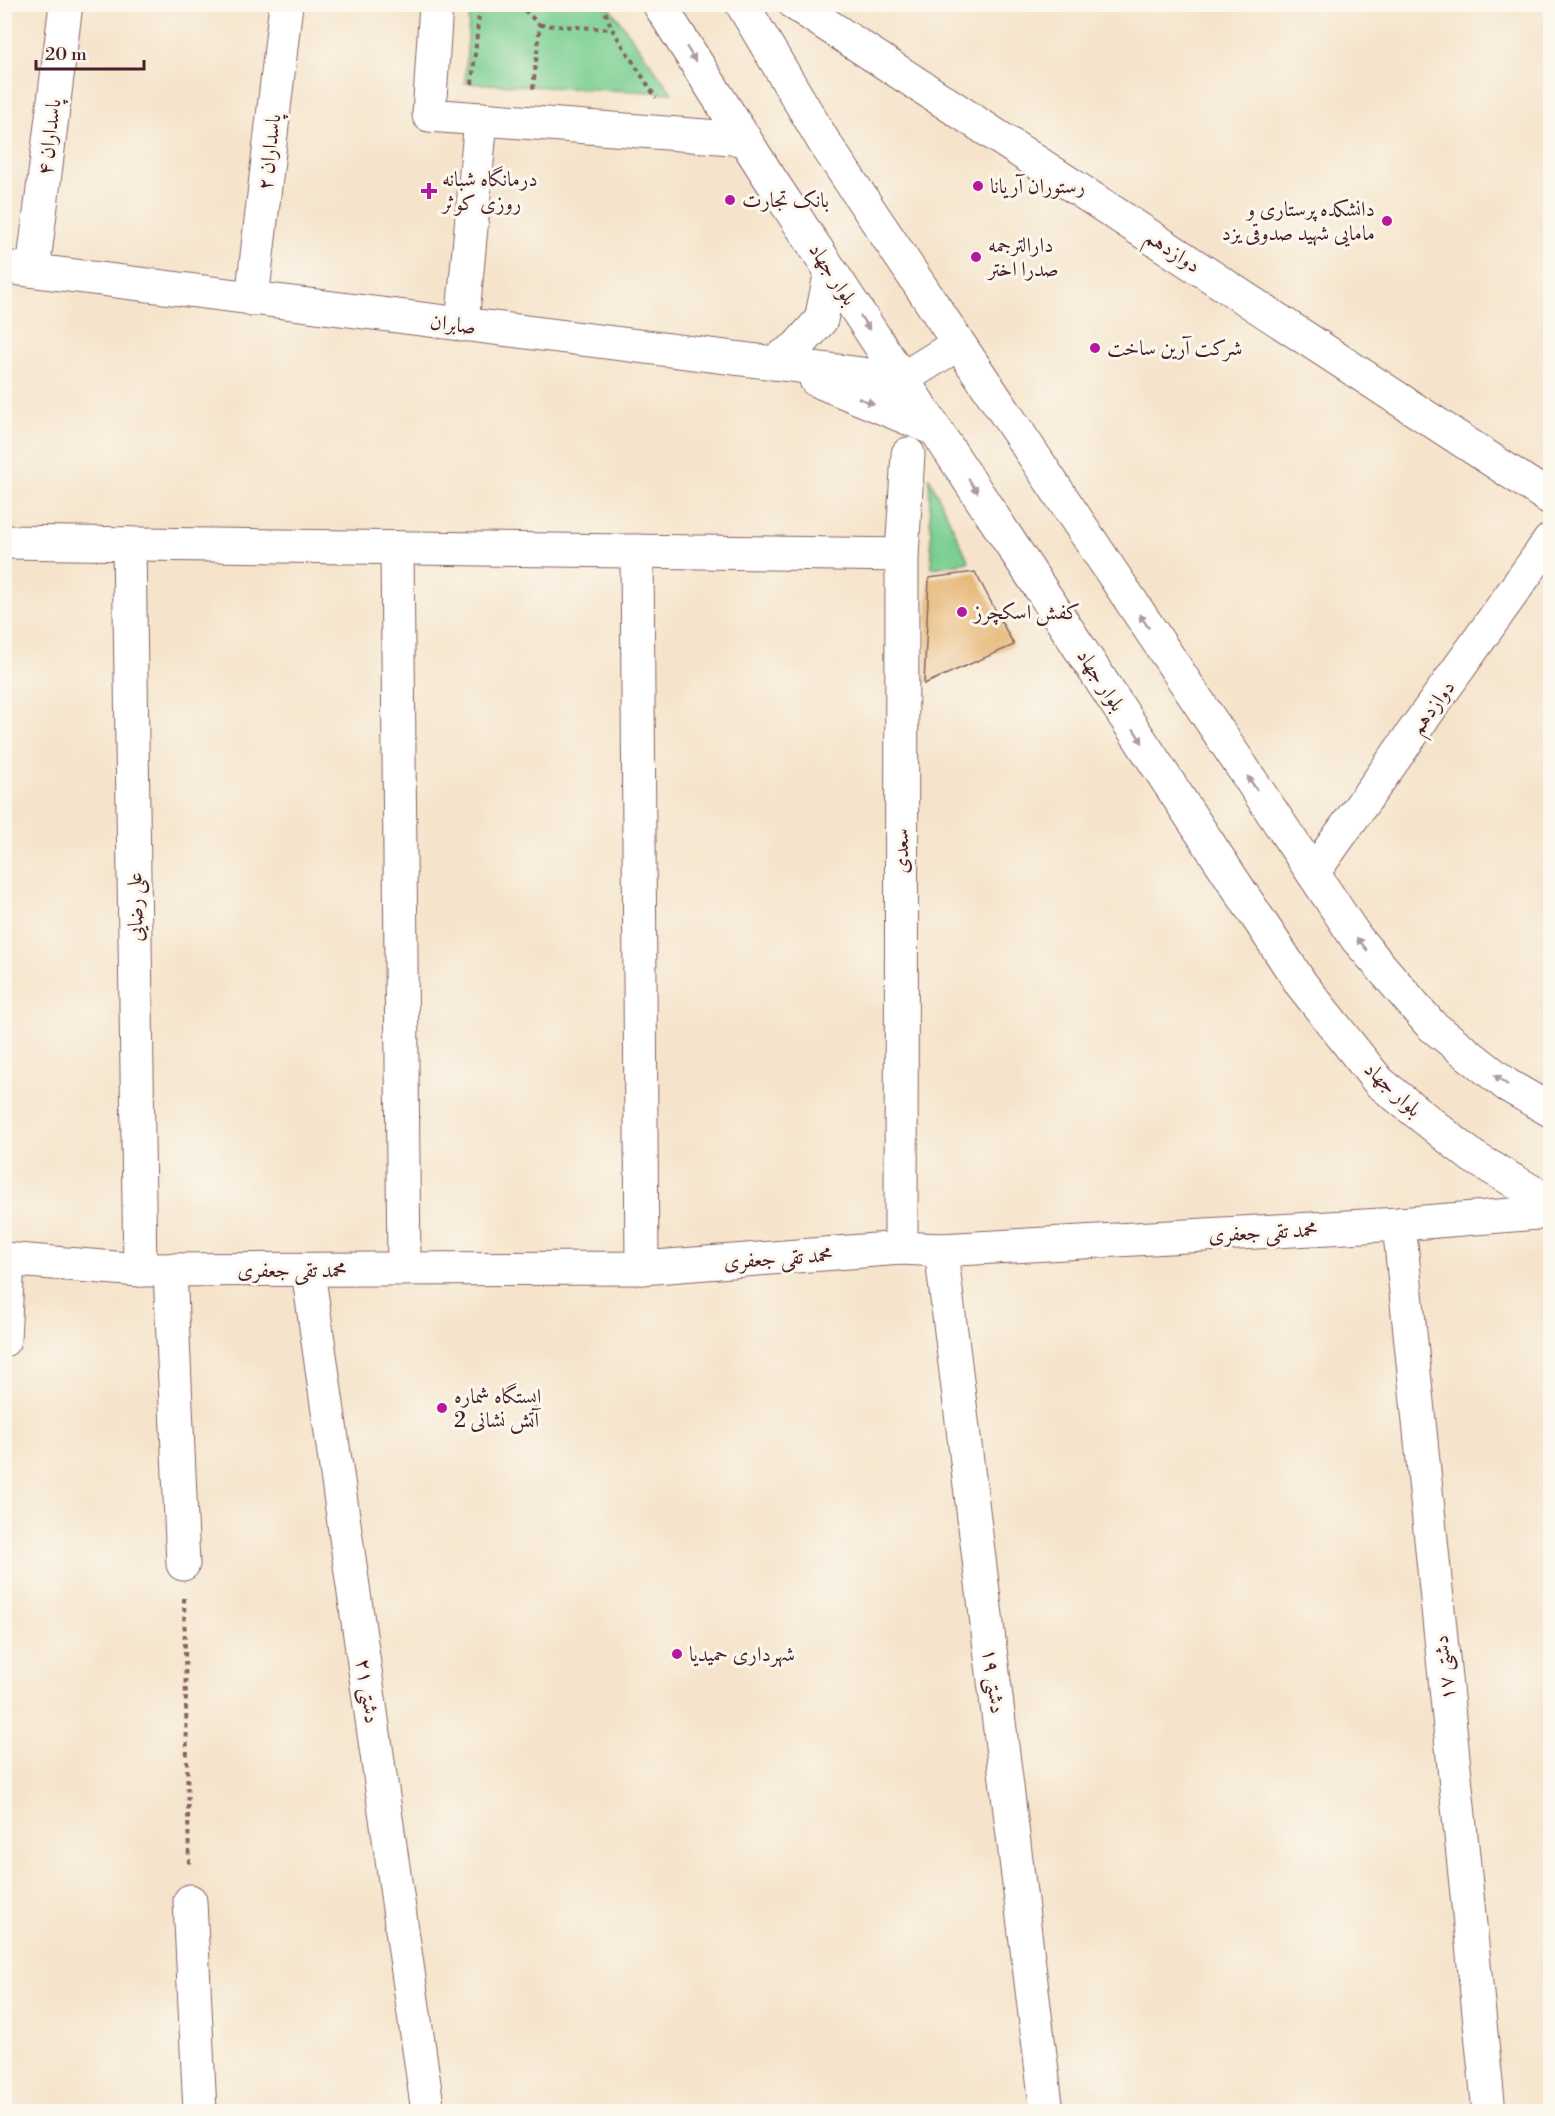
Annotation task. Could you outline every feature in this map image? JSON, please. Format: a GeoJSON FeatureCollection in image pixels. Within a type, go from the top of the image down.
{"type":"FeatureCollection","features":[{"type":"Feature","properties":{"kind":"street","name":"پاسداران ۴"},"geometry":{"type":"LineString","coordinates":[[19,269],[66,4]]}},
{"type":"Feature","properties":{"kind":"street","name":"پاسداران ۲"},"geometry":{"type":"LineString","coordinates":[[252,299],[286,4]]}},
{"type":"Feature","properties":{"kind":"street"},"geometry":{"type":"LineString","coordinates":[[436,4],[429,115],[745,139]]}},
{"type":"Feature","properties":{"kind":"street","name":"بلوار جهاد"},"geometry":{"type":"LineString","coordinates":[[659,4],[934,429],[1302,985],[1379,1082],[1473,1157],[1551,1202]]}},
{"type":"Feature","properties":{"kind":"street"},"geometry":{"type":"LineString","coordinates":[[742,4],[824,142],[1357,939],[1431,1025],[1507,1085],[1551,1110]]}},
{"type":"Feature","properties":{"kind":"street","name":"دوازدهم"},"geometry":{"type":"LineString","coordinates":[[795,4],[1551,498]]}},
{"type":"Feature","properties":{"kind":"street"},"geometry":{"type":"LineString","coordinates":[[462,325],[475,119]]}},
{"type":"Feature","properties":{"kind":"street","name":"صابران"},"geometry":{"type":"LineString","coordinates":[[19,269],[902,379]]}},
{"type":"Feature","properties":{"kind":"street"},"geometry":{"type":"LineString","coordinates":[[772,363],[796,348],[821,320],[831,271]]}},
{"type":"Feature","properties":{"kind":"street"},"geometry":{"type":"LineString","coordinates":[[902,379],[958,344]]}},
{"type":"Feature","properties":{"kind":"street"},"geometry":{"type":"LineString","coordinates":[[772,363],[934,429]]}},
{"type":"Feature","properties":{"kind":"street","name":"سعدی"},"geometry":{"type":"LineString","coordinates":[[901,1248],[902,555],[908,454]]}},
{"type":"Feature","properties":{"kind":"street","name":"دوازدهم"},"geometry":{"type":"LineString","coordinates":[[1313,873],[1551,540]]}},
{"type":"Feature","properties":{"kind":"street"},"geometry":{"type":"LineString","coordinates":[[4,542],[902,555]]}},
{"type":"Feature","properties":{"kind":"street","name":"علی رضایی"},"geometry":{"type":"LineString","coordinates":[[129,544],[155,1270],[183,1564]]}},
{"type":"Feature","properties":{"kind":"street"},"geometry":{"type":"LineString","coordinates":[[398,548],[404,1268]]}},
{"type":"Feature","properties":{"kind":"street"},"geometry":{"type":"LineString","coordinates":[[637,551],[642,1268]]}},
{"type":"Feature","properties":{"kind":"street","name":"محمد تقی جعفری"},"geometry":{"type":"LineString","coordinates":[[6,1259],[155,1270],[642,1268],[901,1248],[941,1250],[1399,1224],[1551,1212]]}},
{"type":"Feature","properties":{"kind":"street","name":"دشتی ۱۷"},"geometry":{"type":"LineString","coordinates":[[1399,1224],[1489,2112]]}},
{"type":"Feature","properties":{"kind":"street","name":"دشتی ۱۹"},"geometry":{"type":"LineString","coordinates":[[941,1250],[1047,2112]]}},
{"type":"Feature","properties":{"kind":"street"},"geometry":{"type":"LineString","coordinates":[[4,1340],[6,1259]]}},
{"type":"Feature","properties":{"kind":"street","name":"دشتی ۲۱"},"geometry":{"type":"LineString","coordinates":[[308,1271],[428,2112]]}},
{"type":"Feature","properties":{"kind":"street"},"geometry":{"type":"LineString","coordinates":[[190,1901],[200,2112]]}},
{"type":"Feature","properties":{"kind":"path"},"geometry":{"type":"LineString","coordinates":[[475,119],[480,4]]}},
{"type":"Feature","properties":{"kind":"path"},"geometry":{"type":"LineString","coordinates":[[518,4],[540,25],[612,29]]}},
{"type":"Feature","properties":{"kind":"path"},"geometry":{"type":"LineString","coordinates":[[603,4],[612,29],[679,134]]}},
{"type":"Feature","properties":{"kind":"path"},"geometry":{"type":"LineString","coordinates":[[530,123],[540,25]]}},
{"type":"Feature","properties":{"kind":"path"},"geometry":{"type":"LineString","coordinates":[[183,1564],[190,1901]]}},
{"type":"Feature","properties":{"kind":"green space"},"geometry":{"type":"Polygon","coordinates":[[[470,5],[608,5],[672,93],[465,83],[470,5]]]}},
{"type":"Feature","properties":{"kind":"green space"},"geometry":{"type":"Polygon","coordinates":[[[929,477],[969,562],[932,568],[929,477]]]}},
{"type":"Feature","properties":{"kind":"building","name":"کفش اسکچرز"},"geometry":{"type":"Polygon","coordinates":[[[975,572],[1014,645],[924,684],[929,578],[975,572]]]}},
{"type":"Feature","properties":{"kind":"place","name":"رستوران آریانا"},"geometry":{"type":"Point","coordinates":[978,186]}},
{"type":"Feature","properties":{"kind":"place","name":"درمانگاه شبانه روزی کوثر"},"geometry":{"type":"Point","coordinates":[429,191]}},
{"type":"Feature","properties":{"kind":"place","name":"بانک تجارت"},"geometry":{"type":"Point","coordinates":[730,200]}},
{"type":"Feature","properties":{"kind":"place","name":"دانشکده پرستاری و مامایی شهید صدوقی یزد"},"geometry":{"type":"Point","coordinates":[1387,221]}},
{"type":"Feature","properties":{"kind":"place","name":"دارالترجمه صدرا اختر"},"geometry":{"type":"Point","coordinates":[976,257]}},
{"type":"Feature","properties":{"kind":"place","name":"شرکت آرین ساخت"},"geometry":{"type":"Point","coordinates":[1095,348]}},
{"type":"Feature","properties":{"kind":"place","name":"کفش اسکچرز"},"geometry":{"type":"Point","coordinates":[962,612]}},
{"type":"Feature","properties":{"kind":"place","name":"ایستگاه شماره 2 آتش نشانی"},"geometry":{"type":"Point","coordinates":[442,1408]}},
{"type":"Feature","properties":{"kind":"place","name":"شهرداری حمیدیا"},"geometry":{"type":"Point","coordinates":[677,1654]}}]}
